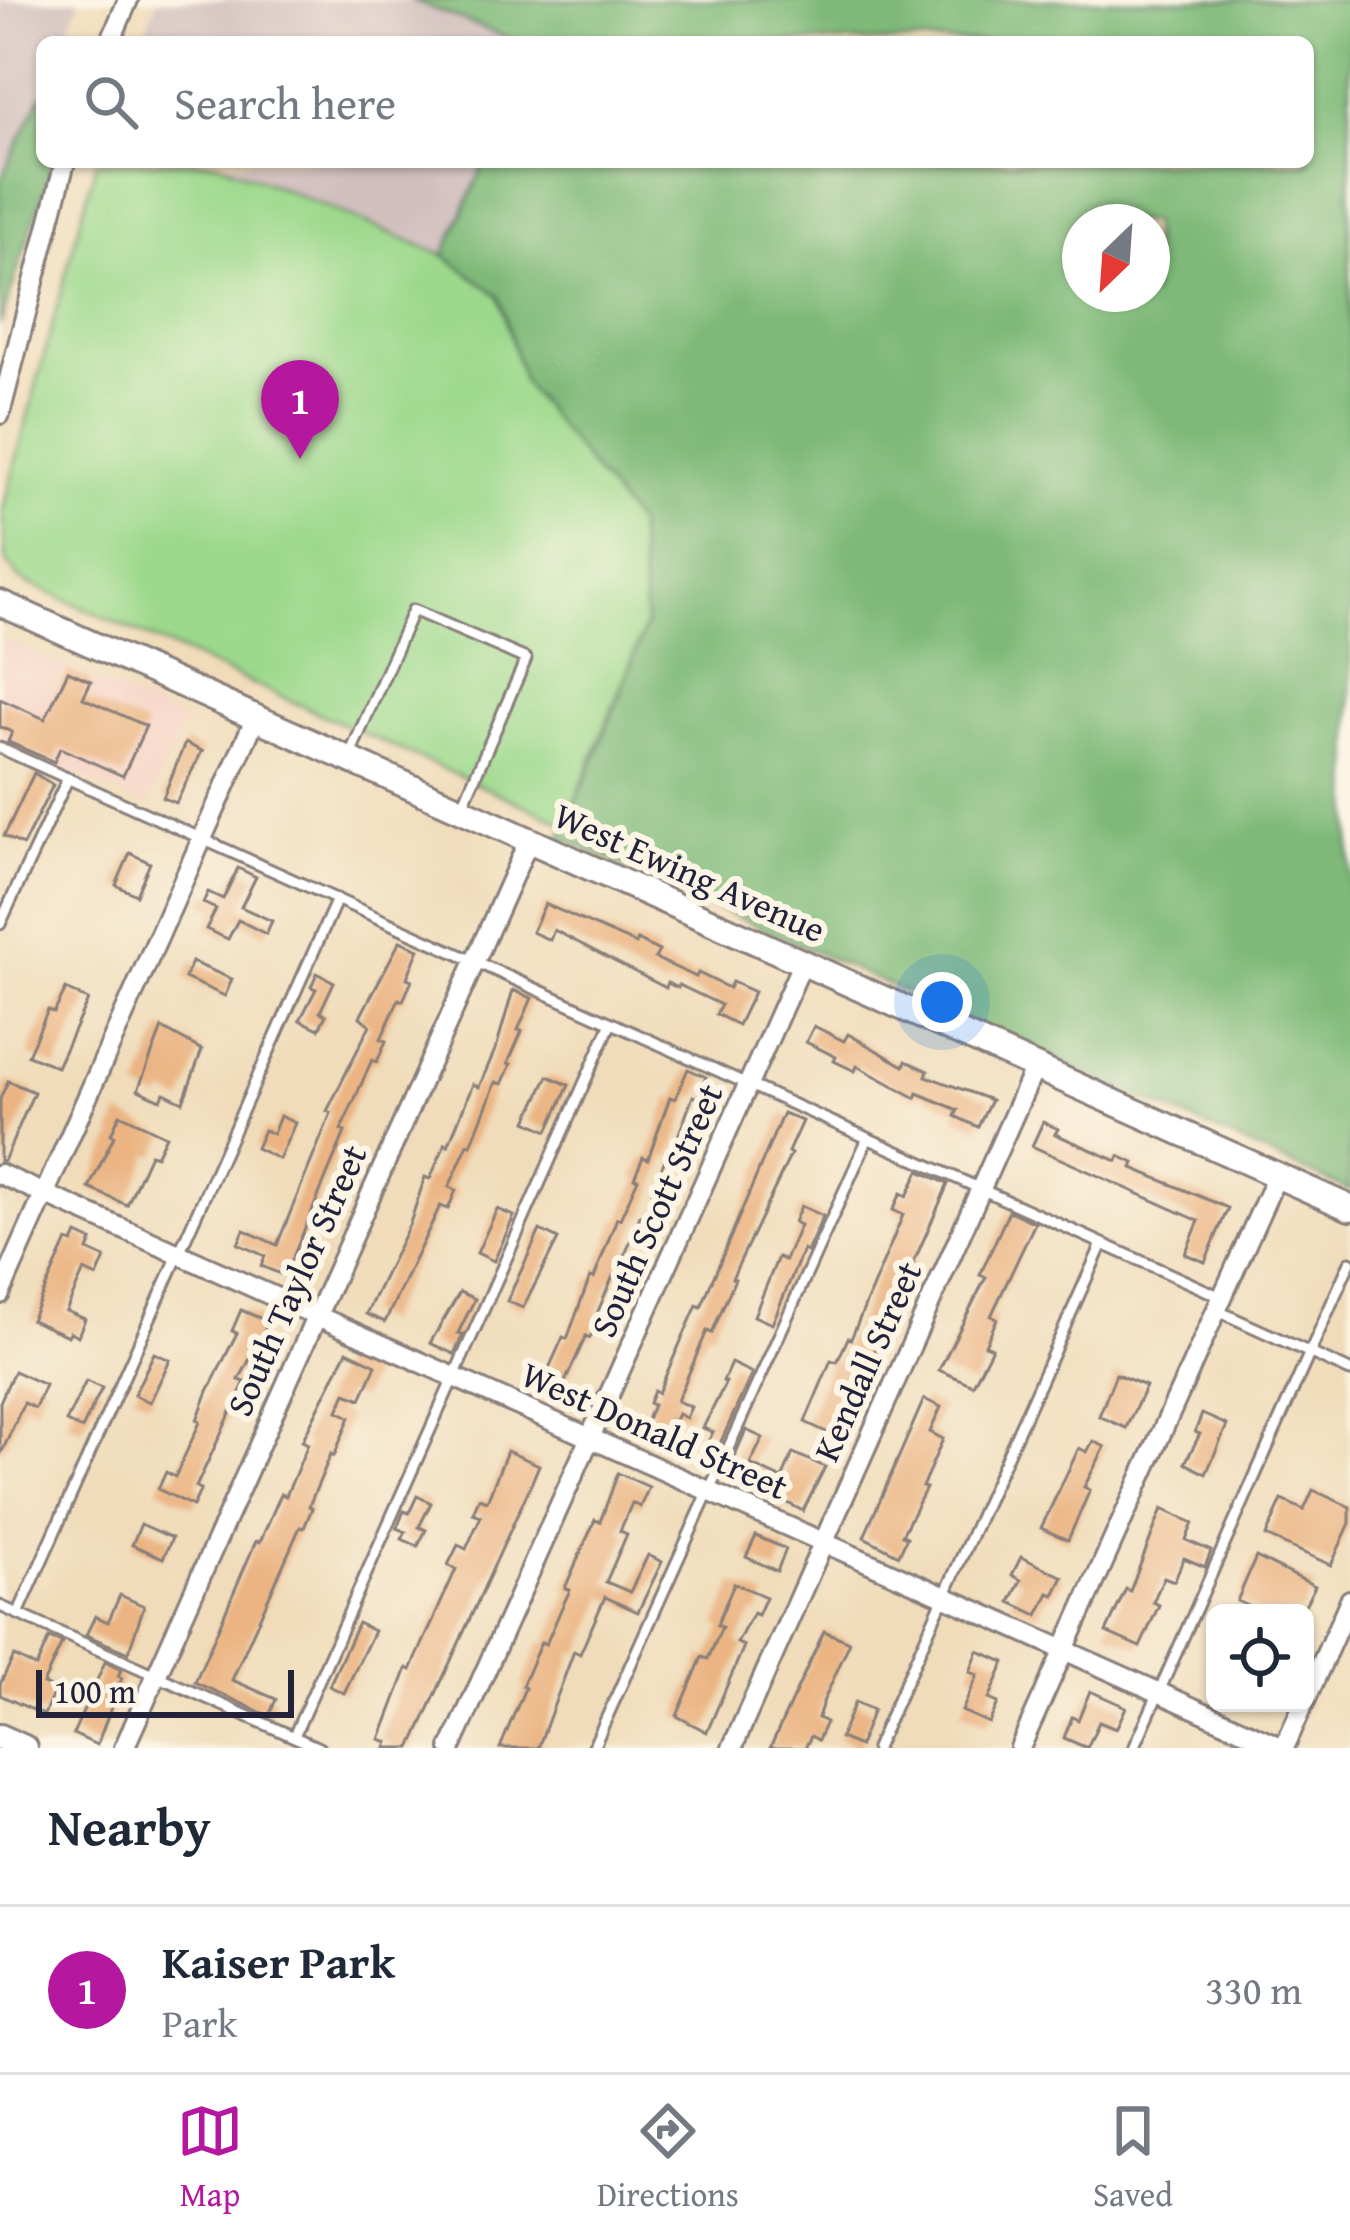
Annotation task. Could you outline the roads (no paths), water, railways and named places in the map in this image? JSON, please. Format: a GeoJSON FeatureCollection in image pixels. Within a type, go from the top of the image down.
{"type":"FeatureCollection","features":[{"type":"Feature","properties":{"kind":"street"},"geometry":{"type":"LineString","coordinates":[[113,36],[128,0]]}},
{"type":"Feature","properties":{"kind":"street"},"geometry":{"type":"LineString","coordinates":[[0,414],[63,168]]}},
{"type":"Feature","properties":{"kind":"street","name":"West Ewing Avenue"},"geometry":{"type":"LineString","coordinates":[[0,603],[1350,1208]]}},
{"type":"Feature","properties":{"kind":"street"},"geometry":{"type":"LineString","coordinates":[[0,1294],[256,717]]}},
{"type":"Feature","properties":{"kind":"street","name":"South Taylor Street"},"geometry":{"type":"LineString","coordinates":[[124,1748],[529,840]]}},
{"type":"Feature","properties":{"kind":"street","name":"South Scott Street"},"geometry":{"type":"LineString","coordinates":[[452,1748],[803,962]]}},
{"type":"Feature","properties":{"kind":"street","name":"Kendall Street"},"geometry":{"type":"LineString","coordinates":[[732,1748],[1035,1066]]}},
{"type":"Feature","properties":{"kind":"street","name":"West Donald Street"},"geometry":{"type":"LineString","coordinates":[[0,1174],[1283,1748]]}},
{"type":"Feature","properties":{"kind":"street"},"geometry":{"type":"LineString","coordinates":[[1020,1748],[1276,1175]]}},
{"type":"Feature","properties":{"kind":"street"},"geometry":{"type":"LineString","coordinates":[[1314,1682],[1350,1600]]}},
{"type":"Feature","properties":{"kind":"street"},"geometry":{"type":"LineString","coordinates":[[1283,1748],[1300,1712]]}},
{"type":"Feature","properties":{"kind":"street"},"geometry":{"type":"LineString","coordinates":[[0,1737],[24,1748]]}},
{"type":"Feature","properties":{"kind":"lane"},"geometry":{"type":"LineString","coordinates":[[348,759],[413,610],[526,659],[460,809]]}},
{"type":"Feature","properties":{"kind":"lane"},"geometry":{"type":"LineString","coordinates":[[0,748],[1102,1244],[1350,1371]]}},
{"type":"Feature","properties":{"kind":"lane"},"geometry":{"type":"LineString","coordinates":[[0,924],[68,778]]}},
{"type":"Feature","properties":{"kind":"lane"},"geometry":{"type":"LineString","coordinates":[[18,1614],[337,899]]}},
{"type":"Feature","properties":{"kind":"lane"},"geometry":{"type":"LineString","coordinates":[[294,1736],[610,1023]]}},
{"type":"Feature","properties":{"kind":"lane"},"geometry":{"type":"LineString","coordinates":[[593,1748],[868,1138]]}},
{"type":"Feature","properties":{"kind":"lane"},"geometry":{"type":"LineString","coordinates":[[876,1748],[1102,1244]]}},
{"type":"Feature","properties":{"kind":"lane"},"geometry":{"type":"LineString","coordinates":[[1134,1748],[1350,1262]]}},
{"type":"Feature","properties":{"kind":"lane"},"geometry":{"type":"LineString","coordinates":[[0,1606],[319,1748]]}},
{"type":"Feature","properties":{"kind":"place","name":"Kaiser Park"},"geometry":{"type":"Point","coordinates":[300,459]}}]}
